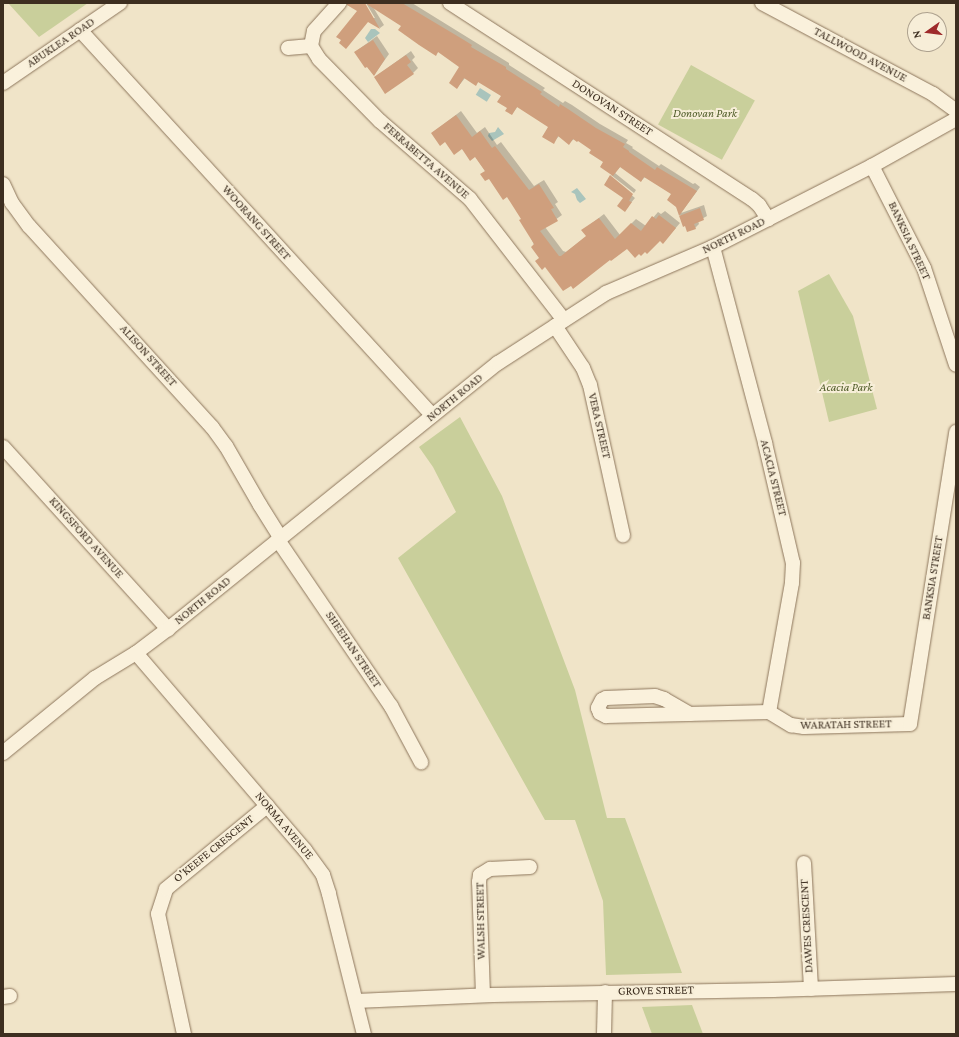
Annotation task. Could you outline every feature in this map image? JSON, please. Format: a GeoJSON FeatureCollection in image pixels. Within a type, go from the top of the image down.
{"type":"FeatureCollection","features":[{"type":"Feature","properties":{"kind":"street","name":"ABUKLEA ROAD"},"geometry":{"type":"LineString","coordinates":[[3,83],[120,3]]}},
{"type":"Feature","properties":{"kind":"street"},"geometry":{"type":"LineString","coordinates":[[288,48],[311,46],[314,31],[339,3]]}},
{"type":"Feature","properties":{"kind":"street","name":"DONOVAN STREET"},"geometry":{"type":"LineString","coordinates":[[450,3],[752,199],[759,205],[768,219]]}},
{"type":"Feature","properties":{"kind":"street","name":"TALLWOOD AVENUE"},"geometry":{"type":"LineString","coordinates":[[762,3],[933,94],[956,111]]}},
{"type":"Feature","properties":{"kind":"street","name":"WOORANG STREET"},"geometry":{"type":"LineString","coordinates":[[80,30],[432,415]]}},
{"type":"Feature","properties":{"kind":"street","name":"FERRABETTA AVENUE"},"geometry":{"type":"LineString","coordinates":[[311,46],[319,59],[380,121],[470,199],[560,323]]}},
{"type":"Feature","properties":{"kind":"street","name":"NORTH ROAD"},"geometry":{"type":"LineString","coordinates":[[3,753],[95,678],[136,653],[168,629],[498,363],[606,293],[713,247],[872,166],[956,120]]}},
{"type":"Feature","properties":{"kind":"street","name":"BANKSIA STREET"},"geometry":{"type":"LineString","coordinates":[[872,166],[924,268],[956,364]]}},
{"type":"Feature","properties":{"kind":"street","name":"ALISON STREET"},"geometry":{"type":"LineString","coordinates":[[3,184],[12,203],[29,226],[212,427],[226,446],[280,539]]}},
{"type":"Feature","properties":{"kind":"street","name":"ACACIA STREET"},"geometry":{"type":"LineString","coordinates":[[713,247],[765,443],[793,563],[792,583],[769,712]]}},
{"type":"Feature","properties":{"kind":"street","name":"VERA STREET"},"geometry":{"type":"LineString","coordinates":[[560,323],[590,385],[623,535]]}},
{"type":"Feature","properties":{"kind":"street","name":"BANKSIA STREET"},"geometry":{"type":"LineString","coordinates":[[910,724],[956,432]]}},
{"type":"Feature","properties":{"kind":"street","name":"KINGSFORD AVENUE"},"geometry":{"type":"LineString","coordinates":[[3,447],[168,629]]}},
{"type":"Feature","properties":{"kind":"street","name":"SHEEHAN STREET"},"geometry":{"type":"LineString","coordinates":[[280,539],[391,706],[421,762]]}},
{"type":"Feature","properties":{"kind":"street","name":"NORMA AVENUE"},"geometry":{"type":"LineString","coordinates":[[136,653],[305,850],[323,875],[364,1034]]}},
{"type":"Feature","properties":{"kind":"street"},"geometry":{"type":"LineString","coordinates":[[690,714],[664,699],[655,696],[606,698],[599,703],[598,708],[600,713],[606,716],[690,714],[769,712]]}},
{"type":"Feature","properties":{"kind":"street","name":"WARATAH STREET"},"geometry":{"type":"LineString","coordinates":[[769,712],[791,725],[804,727],[910,724]]}},
{"type":"Feature","properties":{"kind":"street","name":"O'KEEFE CRESCENT"},"geometry":{"type":"LineString","coordinates":[[184,1034],[158,914],[166,889],[267,806]]}},
{"type":"Feature","properties":{"kind":"street","name":"DAWES CRESCENT"},"geometry":{"type":"LineString","coordinates":[[804,863],[811,989]]}},
{"type":"Feature","properties":{"kind":"street","name":"WALSH STREET"},"geometry":{"type":"LineString","coordinates":[[483,995],[480,875],[490,869],[530,867]]}},
{"type":"Feature","properties":{"kind":"street","name":"GROVE STREET"},"geometry":{"type":"LineString","coordinates":[[356,1001],[483,995],[811,989],[956,984]]}},
{"type":"Feature","properties":{"kind":"street"},"geometry":{"type":"LineString","coordinates":[[604,1034],[605,992]]}},
{"type":"Feature","properties":{"kind":"green space"},"geometry":{"type":"Polygon","coordinates":[[[8,3],[88,3],[39,37],[8,3]]]}},
{"type":"Feature","properties":{"kind":"green space","name":"Donovan Park"},"geometry":{"type":"Polygon","coordinates":[[[691,65],[755,100],[722,160],[658,124],[691,65]]]}},
{"type":"Feature","properties":{"kind":"green space","name":"Acacia Park"},"geometry":{"type":"Polygon","coordinates":[[[829,274],[853,316],[877,409],[829,422],[798,291],[829,274]]]}},
{"type":"Feature","properties":{"kind":"green space"},"geometry":{"type":"Polygon","coordinates":[[[460,417],[502,496],[575,690],[607,818],[625,818],[682,973],[606,975],[603,901],[575,820],[545,820],[398,558],[456,512],[433,467],[419,447],[460,417]]]}},
{"type":"Feature","properties":{"kind":"green space"},"geometry":{"type":"Polygon","coordinates":[[[692,1005],[703,1034],[652,1034],[642,1007],[692,1005]]]}},
{"type":"Feature","properties":{"kind":"water"},"geometry":{"type":"Polygon","coordinates":[[[371,29],[375,29],[380,33],[368,42],[365,38],[371,29]]]}},
{"type":"Feature","properties":{"kind":"water"},"geometry":{"type":"Polygon","coordinates":[[[480,88],[491,95],[487,102],[476,95],[480,88]]]}},
{"type":"Feature","properties":{"kind":"water"},"geometry":{"type":"Polygon","coordinates":[[[498,127],[504,134],[492,141],[488,136],[489,133],[495,132],[498,127]]]}},
{"type":"Feature","properties":{"kind":"water"},"geometry":{"type":"Polygon","coordinates":[[[577,188],[586,199],[580,203],[575,194],[571,192],[577,188]]]}},
{"type":"Feature","properties":{"kind":"building"},"geometry":{"type":"Polygon","coordinates":[[[347,3],[365,3],[380,29],[368,22],[346,49],[339,43],[341,40],[336,37],[357,11],[347,5],[347,3]]]}},
{"type":"Feature","properties":{"kind":"building"},"geometry":{"type":"Polygon","coordinates":[[[365,3],[402,3],[472,45],[471,47],[506,67],[506,69],[542,92],[540,94],[559,107],[560,104],[596,128],[625,144],[623,147],[655,170],[657,167],[697,191],[679,216],[676,207],[667,200],[671,194],[644,177],[641,182],[620,167],[613,176],[600,167],[603,162],[589,153],[591,150],[578,141],[577,142],[573,139],[569,145],[558,136],[554,144],[542,137],[548,127],[517,107],[512,115],[505,111],[507,108],[497,102],[501,96],[478,82],[476,86],[464,78],[457,89],[449,83],[459,67],[438,52],[436,56],[419,45],[398,30],[401,26],[365,3]]]}},
{"type":"Feature","properties":{"kind":"building"},"geometry":{"type":"Polygon","coordinates":[[[373,40],[385,59],[374,76],[367,67],[365,68],[354,52],[373,40]]]}},
{"type":"Feature","properties":{"kind":"building"},"geometry":{"type":"Polygon","coordinates":[[[406,55],[411,62],[407,65],[414,74],[385,94],[374,77],[406,55]]]}},
{"type":"Feature","properties":{"kind":"building"},"geometry":{"type":"Polygon","coordinates":[[[456,115],[472,137],[480,131],[492,148],[495,146],[529,190],[539,184],[554,208],[551,209],[558,221],[540,231],[559,256],[586,236],[581,230],[599,218],[615,239],[631,223],[641,231],[652,216],[656,219],[659,215],[676,228],[663,244],[660,241],[647,254],[645,252],[641,256],[639,254],[635,258],[627,249],[611,261],[610,260],[573,289],[571,286],[563,291],[545,267],[542,270],[535,261],[539,258],[531,247],[534,244],[519,220],[521,219],[507,197],[503,200],[489,179],[485,181],[480,174],[485,171],[475,157],[470,161],[462,149],[454,155],[445,142],[440,146],[431,133],[456,115]]]}},
{"type":"Feature","properties":{"kind":"building"},"geometry":{"type":"Polygon","coordinates":[[[610,175],[633,194],[629,201],[632,202],[625,212],[617,206],[623,198],[604,185],[610,175]]]}},
{"type":"Feature","properties":{"kind":"building"},"geometry":{"type":"Polygon","coordinates":[[[700,208],[704,220],[694,224],[696,229],[687,232],[685,226],[683,227],[679,216],[700,208]]]}}]}
